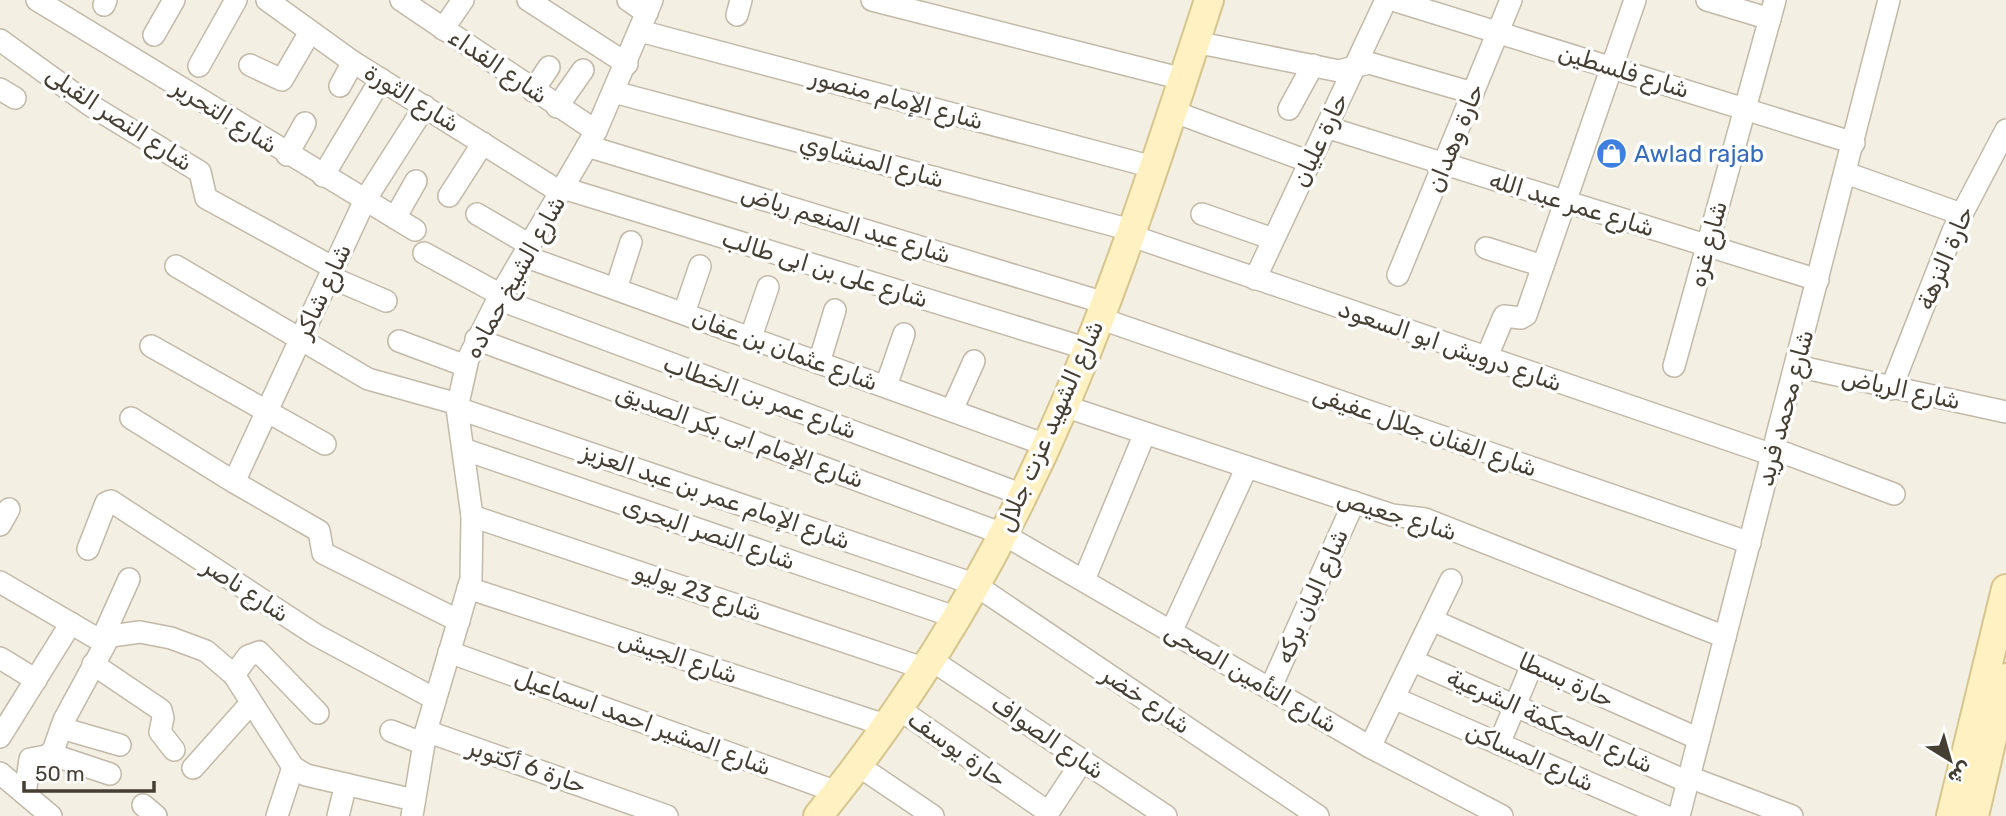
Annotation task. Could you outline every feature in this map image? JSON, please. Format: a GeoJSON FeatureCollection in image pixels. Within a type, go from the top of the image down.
{"type":"FeatureCollection","features":[{"type":"Feature","properties":{"kind":"street","name":"شارع التحرير"},"geometry":{"type":"LineString","coordinates":[[37,0],[287,155],[415,230]]}},
{"type":"Feature","properties":{"kind":"street"},"geometry":{"type":"LineString","coordinates":[[154,35],[174,0]]}},
{"type":"Feature","properties":{"kind":"street"},"geometry":{"type":"LineString","coordinates":[[199,66],[236,0]]}},
{"type":"Feature","properties":{"kind":"street","name":"شارع الفداء"},"geometry":{"type":"LineString","coordinates":[[401,0],[557,107],[591,138]]}},
{"type":"Feature","properties":{"kind":"street"},"geometry":{"type":"LineString","coordinates":[[443,29],[463,0]]}},
{"type":"Feature","properties":{"kind":"street"},"geometry":{"type":"LineString","coordinates":[[528,0],[627,64]]}},
{"type":"Feature","properties":{"kind":"street","name":"شارع الإمام منصور"},"geometry":{"type":"LineString","coordinates":[[628,0],[646,15],[1153,167]]}},
{"type":"Feature","properties":{"kind":"street"},"geometry":{"type":"LineString","coordinates":[[872,0],[1183,79]]}},
{"type":"Feature","properties":{"kind":"street","name":"شارع الشهيد عزت جلال"},"geometry":{"type":"LineString","coordinates":[[819,816],[894,718],[955,617],[1023,495],[1088,349],[1209,0]]}},
{"type":"Feature","properties":{"kind":"street","name":"حارة عليان"},"geometry":{"type":"LineString","coordinates":[[1255,279],[1385,0]]}},
{"type":"Feature","properties":{"kind":"street","name":"شارع فلسطين"},"geometry":{"type":"LineString","coordinates":[[1393,0],[1854,143]]}},
{"type":"Feature","properties":{"kind":"street","name":"حارة وهدان"},"geometry":{"type":"LineString","coordinates":[[1398,275],[1511,0]]}},
{"type":"Feature","properties":{"kind":"street"},"geometry":{"type":"LineString","coordinates":[[1486,359],[1504,316],[1521,318],[1526,315],[1635,0]]}},
{"type":"Feature","properties":{"kind":"street"},"geometry":{"type":"LineString","coordinates":[[1707,0],[1772,9]]}},
{"type":"Feature","properties":{"kind":"street","name":"شارع محمد فريد"},"geometry":{"type":"LineString","coordinates":[[1679,816],[1889,0]]}},
{"type":"Feature","properties":{"kind":"street","name":"شارع الثورة"},"geometry":{"type":"LineString","coordinates":[[270,1],[353,62],[561,190]]}},
{"type":"Feature","properties":{"kind":"street","name":"شارع غزه"},"geometry":{"type":"LineString","coordinates":[[1674,366],[1772,9]]}},
{"type":"Feature","properties":{"kind":"street","name":"شارع الشيخ حماده"},"geometry":{"type":"LineString","coordinates":[[413,808],[425,737],[468,588],[472,516],[458,406],[466,366],[476,339],[499,297],[591,138],[627,64],[646,15]]}},
{"type":"Feature","properties":{"kind":"street"},"geometry":{"type":"LineString","coordinates":[[250,65],[282,80],[310,32]]}},
{"type":"Feature","properties":{"kind":"street","name":"شارع النصر القبلى"},"geometry":{"type":"LineString","coordinates":[[0,40],[90,105],[200,172],[206,198],[332,273],[386,301]]}},
{"type":"Feature","properties":{"kind":"street"},"geometry":{"type":"LineString","coordinates":[[1195,42],[1339,71],[1369,63],[1473,93]]}},
{"type":"Feature","properties":{"kind":"street"},"geometry":{"type":"LineString","coordinates":[[340,86],[353,62]]}},
{"type":"Feature","properties":{"kind":"street"},"geometry":{"type":"LineString","coordinates":[[1289,109],[1313,65]]}},
{"type":"Feature","properties":{"kind":"street"},"geometry":{"type":"LineString","coordinates":[[533,92],[549,67]]}},
{"type":"Feature","properties":{"kind":"street"},"geometry":{"type":"LineString","coordinates":[[557,107],[583,71]]}},
{"type":"Feature","properties":{"kind":"street"},"geometry":{"type":"LineString","coordinates":[[323,176],[381,79]]}},
{"type":"Feature","properties":{"kind":"street","name":"شارع المنشاوي"},"geometry":{"type":"LineString","coordinates":[[614,92],[1130,232]]}},
{"type":"Feature","properties":{"kind":"street","name":"شارع شاكر"},"geometry":{"type":"LineString","coordinates":[[234,482],[365,200],[425,106]]}},
{"type":"Feature","properties":{"kind":"street"},"geometry":{"type":"LineString","coordinates":[[1172,111],[1310,162]]}},
{"type":"Feature","properties":{"kind":"street"},"geometry":{"type":"LineString","coordinates":[[287,155],[306,123]]}},
{"type":"Feature","properties":{"kind":"street","name":"شارع عمر عبد الله"},"geometry":{"type":"LineString","coordinates":[[1326,127],[1818,280]]}},
{"type":"Feature","properties":{"kind":"street","name":"حارة النزهة"},"geometry":{"type":"LineString","coordinates":[[1891,388],[1961,214],[2006,130]]}},
{"type":"Feature","properties":{"kind":"street","name":"شارع عبد المنعم رياض"},"geometry":{"type":"LineString","coordinates":[[591,138],[1102,311]]}},
{"type":"Feature","properties":{"kind":"street"},"geometry":{"type":"LineString","coordinates":[[449,196],[483,143]]}},
{"type":"Feature","properties":{"kind":"street"},"geometry":{"type":"LineString","coordinates":[[1846,173],[1961,214]]}},
{"type":"Feature","properties":{"kind":"street"},"geometry":{"type":"LineString","coordinates":[[395,218],[416,181]]}},
{"type":"Feature","properties":{"kind":"street","name":"شارع على بن ابى طالب"},"geometry":{"type":"LineString","coordinates":[[561,190],[1088,349]]}},
{"type":"Feature","properties":{"kind":"street","name":"شارع عثمان بن عفان"},"geometry":{"type":"LineString","coordinates":[[477,214],[527,250],[616,289],[1046,445]]}},
{"type":"Feature","properties":{"kind":"street"},"geometry":{"type":"LineString","coordinates":[[1202,214],[1273,239]]}},
{"type":"Feature","properties":{"kind":"street","name":"شارع درويش ابو السعود"},"geometry":{"type":"LineString","coordinates":[[1130,232],[1255,279],[1486,359],[1894,494]]}},
{"type":"Feature","properties":{"kind":"street"},"geometry":{"type":"LineString","coordinates":[[616,289],[631,242]]}},
{"type":"Feature","properties":{"kind":"street"},"geometry":{"type":"LineString","coordinates":[[1486,248],[1543,265]]}},
{"type":"Feature","properties":{"kind":"street","name":"شارع عمر بن الخطاب"},"geometry":{"type":"LineString","coordinates":[[424,253],[499,297],[1023,495]]}},
{"type":"Feature","properties":{"kind":"street","name":"شارع الإمام عمر بن عبد العزيز"},"geometry":{"type":"LineString","coordinates":[[176,266],[384,386],[458,406],[974,584]]}},
{"type":"Feature","properties":{"kind":"street"},"geometry":{"type":"LineString","coordinates":[[684,313],[700,266]]}},
{"type":"Feature","properties":{"kind":"street"},"geometry":{"type":"LineString","coordinates":[[751,337],[768,286]]}},
{"type":"Feature","properties":{"kind":"street"},"geometry":{"type":"LineString","coordinates":[[819,363],[835,310]]}},
{"type":"Feature","properties":{"kind":"street","name":"شارع الفنان جلال عفيفى"},"geometry":{"type":"LineString","coordinates":[[1102,311],[1750,543]]}},
{"type":"Feature","properties":{"kind":"street"},"geometry":{"type":"LineString","coordinates":[[886,386],[904,334]]}},
{"type":"Feature","properties":{"kind":"street","name":"شارع الإمام ابى بكر الصديق"},"geometry":{"type":"LineString","coordinates":[[476,339],[1003,534]]}},
{"type":"Feature","properties":{"kind":"street"},"geometry":{"type":"LineString","coordinates":[[399,341],[466,366]]}},
{"type":"Feature","properties":{"kind":"street"},"geometry":{"type":"LineString","coordinates":[[151,346],[325,444]]}},
{"type":"Feature","properties":{"kind":"street"},"geometry":{"type":"LineString","coordinates":[[952,410],[974,361]]}},
{"type":"Feature","properties":{"kind":"street","name":"شارع الرياض"},"geometry":{"type":"LineString","coordinates":[[1796,366],[2006,412]]}},
{"type":"Feature","properties":{"kind":"street","name":"شارع جعيص"},"geometry":{"type":"LineString","coordinates":[[1064,406],[1392,515],[1425,519],[1725,637]]}},
{"type":"Feature","properties":{"kind":"street"},"geometry":{"type":"LineString","coordinates":[[131,418],[319,531],[323,553],[459,621]]}},
{"type":"Feature","properties":{"kind":"street"},"geometry":{"type":"LineString","coordinates":[[1084,580],[1145,433]]}},
{"type":"Feature","properties":{"kind":"street","name":"شارع النصر البحرى"},"geometry":{"type":"LineString","coordinates":[[463,449],[955,617]]}},
{"type":"Feature","properties":{"kind":"street"},"geometry":{"type":"LineString","coordinates":[[1171,632],[1247,467]]}},
{"type":"Feature","properties":{"kind":"street","name":"شارع ناصر"},"geometry":{"type":"LineString","coordinates":[[88,549],[106,503],[111,501],[316,635],[435,699]]}},
{"type":"Feature","properties":{"kind":"street","name":"شارع البان بركه"},"geometry":{"type":"LineString","coordinates":[[1270,689],[1354,502]]}},
{"type":"Feature","properties":{"kind":"street","name":"شارع 23 يوليو"},"geometry":{"type":"LineString","coordinates":[[472,516],[926,663]]}},
{"type":"Feature","properties":{"kind":"street","name":"شارع التأمين الصحى"},"geometry":{"type":"LineString","coordinates":[[1003,534],[1370,747],[1502,816]]}},
{"type":"Feature","properties":{"kind":"street"},"geometry":{"type":"LineString","coordinates":[[50,754],[105,638],[129,579]]}},
{"type":"Feature","properties":{"kind":"street"},"geometry":{"type":"LineString","coordinates":[[1370,747],[1451,580]]}},
{"type":"Feature","properties":{"kind":"street"},"geometry":{"type":"LineString","coordinates":[[0,582],[71,623],[105,638],[140,632],[172,638],[206,651],[234,675],[293,766],[306,775],[346,784],[413,808]]}},
{"type":"Feature","properties":{"kind":"street","name":"شارع خضر"},"geometry":{"type":"LineString","coordinates":[[974,584],[1318,816]]}},
{"type":"Feature","properties":{"kind":"street","name":"شارع الجيش"},"geometry":{"type":"LineString","coordinates":[[468,588],[894,718]]}},
{"type":"Feature","properties":{"kind":"street"},"geometry":{"type":"LineString","coordinates":[[1951,816],[2006,589]]}},
{"type":"Feature","properties":{"kind":"street","name":"حارة بسطا"},"geometry":{"type":"LineString","coordinates":[[1432,620],[1699,739]]}},
{"type":"Feature","properties":{"kind":"street"},"geometry":{"type":"LineString","coordinates":[[0,737],[71,623]]}},
{"type":"Feature","properties":{"kind":"street"},"geometry":{"type":"LineString","coordinates":[[234,675],[248,656],[259,652],[318,713]]}},
{"type":"Feature","properties":{"kind":"street","name":"شارع المشير احمد اسماعيل"},"geometry":{"type":"LineString","coordinates":[[449,652],[837,792]]}},
{"type":"Feature","properties":{"kind":"street"},"geometry":{"type":"LineString","coordinates":[[0,658],[36,680]]}},
{"type":"Feature","properties":{"kind":"street","name":"شارع المحكمة الشرعية"},"geometry":{"type":"LineString","coordinates":[[1413,660],[1688,779],[1792,816]]}},
{"type":"Feature","properties":{"kind":"street","name":"شارع الصواف"},"geometry":{"type":"LineString","coordinates":[[926,663],[1083,760],[1166,816]]}},
{"type":"Feature","properties":{"kind":"street"},"geometry":{"type":"LineString","coordinates":[[93,664],[161,710],[160,732],[174,750]]}},
{"type":"Feature","properties":{"kind":"street"},"geometry":{"type":"LineString","coordinates":[[1499,744],[1532,665]]}},
{"type":"Feature","properties":{"kind":"street"},"geometry":{"type":"LineString","coordinates":[[1978,811],[2005,694]]}},
{"type":"Feature","properties":{"kind":"street","name":"شارع المساكن"},"geometry":{"type":"LineString","coordinates":[[1394,698],[1665,816]]}},
{"type":"Feature","properties":{"kind":"street"},"geometry":{"type":"LineString","coordinates":[[193,768],[251,703]]}},
{"type":"Feature","properties":{"kind":"street","name":"حارة يوسف"},"geometry":{"type":"LineString","coordinates":[[894,718],[1047,814]]}},
{"type":"Feature","properties":{"kind":"street"},"geometry":{"type":"LineString","coordinates":[[61,728],[120,746]]}},
{"type":"Feature","properties":{"kind":"street","name":"حارة 6 أكتوبر"},"geometry":{"type":"LineString","coordinates":[[391,731],[425,737],[667,816]]}},
{"type":"Feature","properties":{"kind":"street"},"geometry":{"type":"LineString","coordinates":[[25,793],[30,759],[50,754],[110,774]]}},
{"type":"Feature","properties":{"kind":"street"},"geometry":{"type":"LineString","coordinates":[[1047,814],[1083,760]]}},
{"type":"Feature","properties":{"kind":"street"},"geometry":{"type":"LineString","coordinates":[[277,816],[293,766]]}},
{"type":"Feature","properties":{"kind":"street"},"geometry":{"type":"LineString","coordinates":[[859,766],[933,816]]}},
{"type":"Feature","properties":{"kind":"street"},"geometry":{"type":"LineString","coordinates":[[0,773],[51,816]]}},
{"type":"Feature","properties":{"kind":"street"},"geometry":{"type":"LineString","coordinates":[[338,816],[346,784]]}},
{"type":"Feature","properties":{"kind":"place","name":"Awlad rajab"},"geometry":{"type":"Point","coordinates":[1611,154]}}]}
